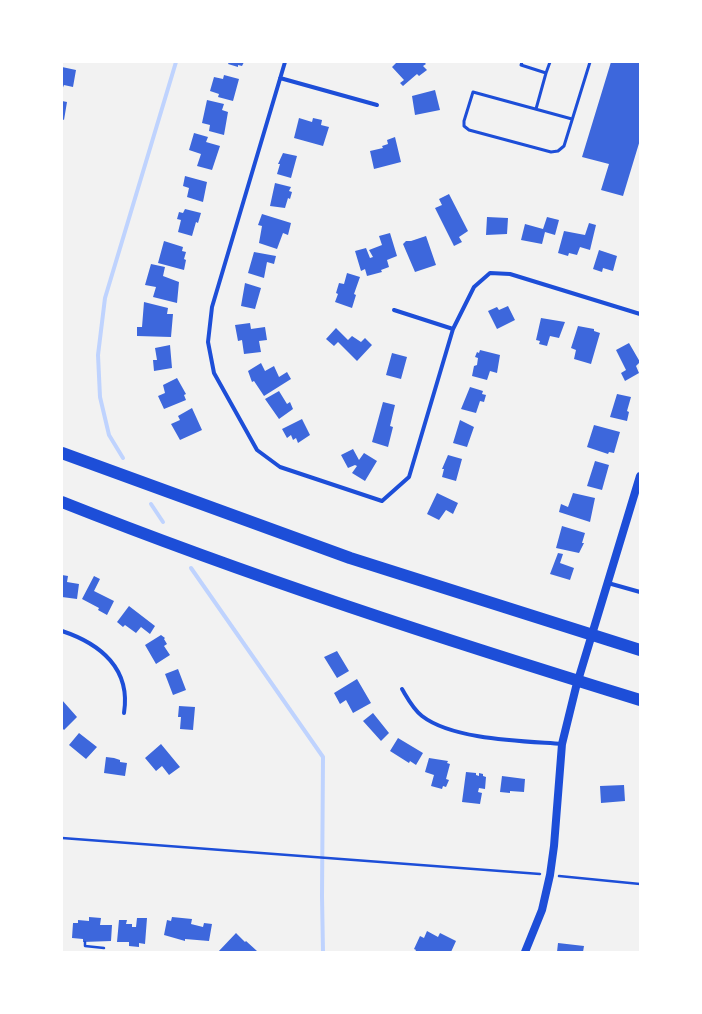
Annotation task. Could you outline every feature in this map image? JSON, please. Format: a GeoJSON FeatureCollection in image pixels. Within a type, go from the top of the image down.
{"type":"FeatureCollection","features":[{"type":"Feature","properties":{"kind":"highway"},"geometry":{"type":"LineString","coordinates":[[62,453],[350,558],[637,649]]}},
{"type":"Feature","properties":{"kind":"highway"},"geometry":{"type":"LineString","coordinates":[[62,502],[263,577],[420,630],[640,700]]}},
{"type":"Feature","properties":{"kind":"main road"},"geometry":{"type":"LineString","coordinates":[[525,952],[542,910],[550,875],[554,846],[562,744],[576,687],[640,476]]}},
{"type":"Feature","properties":{"kind":"street"},"geometry":{"type":"LineString","coordinates":[[285,62],[212,307],[208,342],[214,373],[257,450],[280,468],[382,501],[409,477],[453,329],[474,287],[490,273],[510,274],[640,314]]}},
{"type":"Feature","properties":{"kind":"street"},"geometry":{"type":"LineString","coordinates":[[280,78],[377,105]]}},
{"type":"Feature","properties":{"kind":"street"},"geometry":{"type":"LineString","coordinates":[[394,310],[453,329]]}},
{"type":"Feature","properties":{"kind":"street"},"geometry":{"type":"LineString","coordinates":[[608,583],[640,592]]}},
{"type":"Feature","properties":{"kind":"street"},"geometry":{"type":"LineString","coordinates":[[62,631],[88,642],[110,660],[122,678],[126,691],[124,713]]}},
{"type":"Feature","properties":{"kind":"street"},"geometry":{"type":"LineString","coordinates":[[402,689],[415,710],[423,717],[452,730],[498,739],[562,744]]}},
{"type":"Feature","properties":{"kind":"lane"},"geometry":{"type":"LineString","coordinates":[[522,62],[521,65],[546,73]]}},
{"type":"Feature","properties":{"kind":"lane"},"geometry":{"type":"LineString","coordinates":[[536,109],[550,62]]}},
{"type":"Feature","properties":{"kind":"lane"},"geometry":{"type":"LineString","coordinates":[[572,119],[473,92],[464,121],[464,126],[469,130],[551,152],[558,152],[564,146],[590,62]]}},
{"type":"Feature","properties":{"kind":"path"},"geometry":{"type":"LineString","coordinates":[[62,838],[550,875],[640,884]]}},
{"type":"Feature","properties":{"kind":"path"},"geometry":{"type":"LineString","coordinates":[[85,942],[85,946],[104,948]]}},
{"type":"Feature","properties":{"kind":"building"},"geometry":{"type":"Polygon","coordinates":[[[229,62],[244,62],[242,66],[238,65],[238,67],[228,64],[229,62]]]}},
{"type":"Feature","properties":{"kind":"building"},"geometry":{"type":"Polygon","coordinates":[[[397,62],[424,62],[426,64],[423,66],[427,70],[419,76],[417,74],[403,86],[400,83],[404,80],[392,67],[397,62]]]}},
{"type":"Feature","properties":{"kind":"building"},"geometry":{"type":"Polygon","coordinates":[[[611,62],[640,62],[640,140],[623,196],[601,190],[609,164],[582,157],[611,62]]]}},
{"type":"Feature","properties":{"kind":"building"},"geometry":{"type":"Polygon","coordinates":[[[62,67],[76,70],[73,87],[64,85],[62,90],[62,67]]]}},
{"type":"Feature","properties":{"kind":"building"},"geometry":{"type":"Polygon","coordinates":[[[224,75],[239,79],[233,101],[218,97],[219,94],[210,91],[214,77],[223,79],[224,75]]]}},
{"type":"Feature","properties":{"kind":"building"},"geometry":{"type":"Polygon","coordinates":[[[435,90],[440,110],[415,115],[412,96],[435,90]]]}},
{"type":"Feature","properties":{"kind":"building"},"geometry":{"type":"Polygon","coordinates":[[[207,100],[224,104],[222,110],[228,112],[224,135],[209,131],[210,125],[202,123],[207,100]]]}},
{"type":"Feature","properties":{"kind":"building"},"geometry":{"type":"Polygon","coordinates":[[[62,101],[67,102],[64,120],[62,119],[62,101]]]}},
{"type":"Feature","properties":{"kind":"building"},"geometry":{"type":"Polygon","coordinates":[[[299,118],[312,122],[313,118],[322,120],[321,125],[329,127],[323,146],[294,138],[299,118]]]}},
{"type":"Feature","properties":{"kind":"building"},"geometry":{"type":"Polygon","coordinates":[[[194,133],[208,137],[206,142],[220,146],[212,170],[197,166],[201,154],[189,150],[194,133]]]}},
{"type":"Feature","properties":{"kind":"building"},"geometry":{"type":"Polygon","coordinates":[[[395,137],[401,162],[374,169],[370,151],[383,148],[382,146],[388,144],[387,140],[395,137]]]}},
{"type":"Feature","properties":{"kind":"building"},"geometry":{"type":"Polygon","coordinates":[[[283,153],[297,156],[291,178],[277,174],[280,164],[278,164],[283,153]]]}},
{"type":"Feature","properties":{"kind":"building"},"geometry":{"type":"Polygon","coordinates":[[[185,176],[207,182],[203,202],[187,197],[189,188],[183,186],[185,176]]]}},
{"type":"Feature","properties":{"kind":"building"},"geometry":{"type":"Polygon","coordinates":[[[275,183],[291,187],[289,191],[292,192],[290,199],[288,198],[285,208],[270,206],[275,183]]]}},
{"type":"Feature","properties":{"kind":"building"},"geometry":{"type":"Polygon","coordinates":[[[449,194],[468,231],[459,237],[462,242],[454,246],[435,208],[442,205],[439,199],[449,194]]]}},
{"type":"Feature","properties":{"kind":"building"},"geometry":{"type":"Polygon","coordinates":[[[185,209],[201,213],[198,223],[196,222],[192,236],[178,232],[181,220],[177,219],[179,212],[183,213],[185,209]]]}},
{"type":"Feature","properties":{"kind":"building"},"geometry":{"type":"Polygon","coordinates":[[[262,214],[291,223],[288,235],[283,233],[277,249],[259,243],[262,226],[258,225],[262,214]]]}},
{"type":"Feature","properties":{"kind":"building"},"geometry":{"type":"Polygon","coordinates":[[[487,217],[508,218],[507,234],[486,235],[487,217]]]}},
{"type":"Feature","properties":{"kind":"building"},"geometry":{"type":"Polygon","coordinates":[[[547,217],[559,220],[555,235],[545,232],[542,244],[521,240],[525,224],[543,229],[547,217]]]}},
{"type":"Feature","properties":{"kind":"building"},"geometry":{"type":"Polygon","coordinates":[[[589,223],[596,225],[590,250],[580,247],[577,255],[569,253],[568,256],[558,253],[564,231],[585,235],[589,223]]]}},
{"type":"Feature","properties":{"kind":"building"},"geometry":{"type":"Polygon","coordinates":[[[390,233],[397,256],[387,260],[389,267],[381,270],[382,272],[367,276],[365,269],[361,271],[355,251],[366,248],[370,258],[373,257],[369,250],[382,245],[379,236],[390,233]]]}},
{"type":"Feature","properties":{"kind":"building"},"geometry":{"type":"Polygon","coordinates":[[[426,236],[436,265],[415,272],[403,244],[406,241],[411,241],[426,236]]]}},
{"type":"Feature","properties":{"kind":"building"},"geometry":{"type":"Polygon","coordinates":[[[164,241],[183,247],[182,251],[186,252],[184,259],[186,260],[184,270],[158,263],[164,241]]]}},
{"type":"Feature","properties":{"kind":"building"},"geometry":{"type":"Polygon","coordinates":[[[599,250],[617,256],[613,271],[603,268],[602,272],[593,269],[599,250]]]}},
{"type":"Feature","properties":{"kind":"building"},"geometry":{"type":"Polygon","coordinates":[[[254,252],[276,256],[274,264],[267,262],[264,278],[248,273],[254,252]]]}},
{"type":"Feature","properties":{"kind":"building"},"geometry":{"type":"Polygon","coordinates":[[[151,264],[165,267],[163,276],[179,282],[177,303],[153,297],[156,287],[145,285],[151,264]]]}},
{"type":"Feature","properties":{"kind":"building"},"geometry":{"type":"Polygon","coordinates":[[[347,273],[360,277],[354,294],[356,295],[352,308],[335,302],[338,294],[336,293],[339,283],[344,284],[347,273]]]}},
{"type":"Feature","properties":{"kind":"building"},"geometry":{"type":"Polygon","coordinates":[[[245,283],[261,288],[255,309],[241,306],[245,283]]]}},
{"type":"Feature","properties":{"kind":"building"},"geometry":{"type":"Polygon","coordinates":[[[144,302],[168,308],[167,314],[173,314],[171,337],[137,336],[137,327],[142,327],[144,302]]]}},
{"type":"Feature","properties":{"kind":"building"},"geometry":{"type":"Polygon","coordinates":[[[508,306],[515,320],[497,329],[488,311],[497,307],[499,310],[508,306]]]}},
{"type":"Feature","properties":{"kind":"building"},"geometry":{"type":"Polygon","coordinates":[[[541,318],[565,322],[559,338],[550,336],[547,346],[539,344],[540,341],[536,340],[541,318]]]}},
{"type":"Feature","properties":{"kind":"building"},"geometry":{"type":"Polygon","coordinates":[[[250,323],[251,329],[265,327],[267,340],[259,341],[261,352],[244,354],[242,340],[238,341],[235,325],[250,323]]]}},
{"type":"Feature","properties":{"kind":"building"},"geometry":{"type":"Polygon","coordinates":[[[578,326],[594,329],[594,331],[600,333],[591,364],[574,359],[576,350],[571,348],[578,326]]]}},
{"type":"Feature","properties":{"kind":"building"},"geometry":{"type":"Polygon","coordinates":[[[336,328],[348,340],[352,336],[361,342],[365,338],[372,345],[357,361],[338,342],[334,346],[326,339],[336,328]]]}},
{"type":"Feature","properties":{"kind":"building"},"geometry":{"type":"Polygon","coordinates":[[[629,343],[640,362],[636,366],[639,373],[625,381],[621,373],[626,370],[616,350],[629,343]]]}},
{"type":"Feature","properties":{"kind":"building"},"geometry":{"type":"Polygon","coordinates":[[[170,345],[172,368],[154,371],[153,360],[157,360],[155,348],[170,345]]]}},
{"type":"Feature","properties":{"kind":"building"},"geometry":{"type":"Polygon","coordinates":[[[480,350],[500,355],[497,373],[490,371],[487,380],[472,376],[474,366],[477,365],[478,358],[475,357],[477,352],[479,353],[480,350]]]}},
{"type":"Feature","properties":{"kind":"building"},"geometry":{"type":"Polygon","coordinates":[[[392,353],[407,357],[401,379],[386,375],[392,353]]]}},
{"type":"Feature","properties":{"kind":"building"},"geometry":{"type":"Polygon","coordinates":[[[261,363],[265,371],[274,366],[279,377],[287,372],[291,379],[264,396],[254,381],[252,382],[248,371],[261,363]]]}},
{"type":"Feature","properties":{"kind":"building"},"geometry":{"type":"Polygon","coordinates":[[[177,378],[186,394],[184,395],[186,400],[164,409],[158,396],[165,393],[163,385],[177,378]]]}},
{"type":"Feature","properties":{"kind":"building"},"geometry":{"type":"Polygon","coordinates":[[[470,387],[483,391],[482,394],[486,395],[484,402],[480,401],[476,413],[461,409],[470,387]]]}},
{"type":"Feature","properties":{"kind":"building"},"geometry":{"type":"Polygon","coordinates":[[[279,391],[287,404],[290,402],[293,409],[279,419],[265,399],[279,391]]]}},
{"type":"Feature","properties":{"kind":"building"},"geometry":{"type":"Polygon","coordinates":[[[617,394],[631,397],[627,411],[629,412],[627,421],[610,417],[617,394]]]}},
{"type":"Feature","properties":{"kind":"building"},"geometry":{"type":"Polygon","coordinates":[[[383,402],[395,405],[390,426],[393,427],[388,447],[372,442],[383,402]]]}},
{"type":"Feature","properties":{"kind":"building"},"geometry":{"type":"Polygon","coordinates":[[[192,408],[202,430],[180,440],[171,424],[180,420],[178,416],[192,408]]]}},
{"type":"Feature","properties":{"kind":"building"},"geometry":{"type":"Polygon","coordinates":[[[302,419],[310,435],[298,443],[296,438],[293,440],[291,435],[287,438],[282,429],[302,419]]]}},
{"type":"Feature","properties":{"kind":"building"},"geometry":{"type":"Polygon","coordinates":[[[460,420],[474,427],[467,447],[453,443],[460,420]]]}},
{"type":"Feature","properties":{"kind":"building"},"geometry":{"type":"Polygon","coordinates":[[[594,425],[620,432],[614,453],[609,452],[608,454],[587,447],[594,425]]]}},
{"type":"Feature","properties":{"kind":"building"},"geometry":{"type":"Polygon","coordinates":[[[353,449],[359,460],[364,453],[377,461],[365,481],[352,473],[357,466],[355,465],[348,468],[341,455],[353,449]]]}},
{"type":"Feature","properties":{"kind":"building"},"geometry":{"type":"Polygon","coordinates":[[[448,455],[462,459],[456,481],[442,477],[444,469],[442,469],[448,455]]]}},
{"type":"Feature","properties":{"kind":"building"},"geometry":{"type":"Polygon","coordinates":[[[595,461],[609,465],[602,490],[587,486],[595,461]]]}},
{"type":"Feature","properties":{"kind":"building"},"geometry":{"type":"Polygon","coordinates":[[[437,493],[458,503],[453,514],[446,510],[439,520],[427,514],[437,493]]]}},
{"type":"Feature","properties":{"kind":"building"},"geometry":{"type":"Polygon","coordinates":[[[573,493],[595,498],[590,522],[559,512],[561,504],[568,507],[573,493]]]}},
{"type":"Feature","properties":{"kind":"building"},"geometry":{"type":"Polygon","coordinates":[[[562,526],[585,533],[582,543],[584,543],[579,553],[556,548],[562,526]]]}},
{"type":"Feature","properties":{"kind":"building"},"geometry":{"type":"Polygon","coordinates":[[[558,553],[563,554],[560,563],[574,568],[570,580],[550,574],[558,553]]]}},
{"type":"Feature","properties":{"kind":"building"},"geometry":{"type":"Polygon","coordinates":[[[62,575],[68,576],[67,582],[79,584],[77,599],[62,597],[62,575]]]}},
{"type":"Feature","properties":{"kind":"building"},"geometry":{"type":"Polygon","coordinates":[[[94,576],[100,579],[94,591],[114,601],[107,615],[98,610],[99,608],[82,599],[94,576]]]}},
{"type":"Feature","properties":{"kind":"building"},"geometry":{"type":"Polygon","coordinates":[[[129,606],[155,626],[150,634],[141,627],[136,633],[125,625],[123,627],[117,622],[129,606]]]}},
{"type":"Feature","properties":{"kind":"building"},"geometry":{"type":"Polygon","coordinates":[[[161,635],[165,638],[164,639],[167,644],[164,646],[170,655],[156,664],[145,645],[161,635]]]}},
{"type":"Feature","properties":{"kind":"building"},"geometry":{"type":"Polygon","coordinates":[[[337,651],[349,671],[337,678],[324,657],[337,651]]]}},
{"type":"Feature","properties":{"kind":"building"},"geometry":{"type":"Polygon","coordinates":[[[178,669],[186,690],[173,695],[165,674],[178,669]]]}},
{"type":"Feature","properties":{"kind":"building"},"geometry":{"type":"Polygon","coordinates":[[[357,679],[371,703],[353,713],[346,700],[340,704],[334,693],[357,679]]]}},
{"type":"Feature","properties":{"kind":"building"},"geometry":{"type":"Polygon","coordinates":[[[62,700],[77,717],[64,730],[62,728],[62,700]]]}},
{"type":"Feature","properties":{"kind":"building"},"geometry":{"type":"Polygon","coordinates":[[[179,706],[195,707],[193,730],[180,729],[181,717],[178,717],[179,706]]]}},
{"type":"Feature","properties":{"kind":"building"},"geometry":{"type":"Polygon","coordinates":[[[373,713],[389,733],[381,741],[363,721],[373,713]]]}},
{"type":"Feature","properties":{"kind":"building"},"geometry":{"type":"Polygon","coordinates":[[[79,733],[97,747],[86,759],[69,745],[79,733]]]}},
{"type":"Feature","properties":{"kind":"building"},"geometry":{"type":"Polygon","coordinates":[[[398,738],[423,753],[416,765],[410,761],[409,763],[390,751],[398,738]]]}},
{"type":"Feature","properties":{"kind":"building"},"geometry":{"type":"Polygon","coordinates":[[[161,744],[180,767],[169,775],[162,766],[156,771],[145,758],[161,744]]]}},
{"type":"Feature","properties":{"kind":"building"},"geometry":{"type":"Polygon","coordinates":[[[106,757],[114,758],[120,760],[120,762],[127,763],[125,776],[104,773],[106,757]]]}},
{"type":"Feature","properties":{"kind":"building"},"geometry":{"type":"Polygon","coordinates":[[[429,758],[448,761],[447,763],[450,764],[446,779],[449,780],[446,787],[443,786],[442,789],[431,786],[434,775],[425,772],[429,758]]]}},
{"type":"Feature","properties":{"kind":"building"},"geometry":{"type":"Polygon","coordinates":[[[466,772],[476,773],[476,775],[479,776],[479,773],[483,774],[483,776],[486,777],[485,789],[479,788],[478,792],[482,793],[480,804],[462,802],[466,772]]]}},
{"type":"Feature","properties":{"kind":"building"},"geometry":{"type":"Polygon","coordinates":[[[502,776],[525,779],[524,792],[500,792],[502,776]]]}},
{"type":"Feature","properties":{"kind":"building"},"geometry":{"type":"Polygon","coordinates":[[[624,785],[625,801],[601,803],[600,786],[624,785]]]}},
{"type":"Feature","properties":{"kind":"building"},"geometry":{"type":"Polygon","coordinates":[[[89,917],[101,918],[100,925],[112,925],[111,941],[83,942],[83,939],[72,938],[73,923],[78,923],[78,920],[89,921],[89,917]]]}},
{"type":"Feature","properties":{"kind":"building"},"geometry":{"type":"Polygon","coordinates":[[[172,917],[192,919],[191,924],[203,927],[204,923],[212,924],[209,941],[185,939],[185,941],[164,935],[167,920],[171,921],[172,917]]]}},
{"type":"Feature","properties":{"kind":"building"},"geometry":{"type":"Polygon","coordinates":[[[137,918],[147,918],[145,944],[139,943],[139,947],[129,946],[129,942],[117,942],[119,920],[127,920],[126,924],[132,924],[132,927],[136,927],[137,918]]]}},
{"type":"Feature","properties":{"kind":"building"},"geometry":{"type":"Polygon","coordinates":[[[427,931],[438,937],[440,933],[456,941],[451,952],[415,952],[416,950],[414,949],[420,936],[424,938],[427,931]]]}},
{"type":"Feature","properties":{"kind":"building"},"geometry":{"type":"Polygon","coordinates":[[[236,933],[245,942],[246,941],[257,951],[218,952],[236,933]]]}},
{"type":"Feature","properties":{"kind":"building"},"geometry":{"type":"Polygon","coordinates":[[[558,943],[584,946],[583,952],[557,952],[558,943]]]}},
{"type":"Feature","properties":{"kind":"waterway"},"geometry":{"type":"LineString","coordinates":[[123,458],[109,435],[100,397],[98,355],[105,298],[176,62]]}},
{"type":"Feature","properties":{"kind":"waterway"},"geometry":{"type":"LineString","coordinates":[[151,504],[163,522]]}},
{"type":"Feature","properties":{"kind":"waterway"},"geometry":{"type":"LineString","coordinates":[[191,568],[323,757],[323,952]]}}]}
